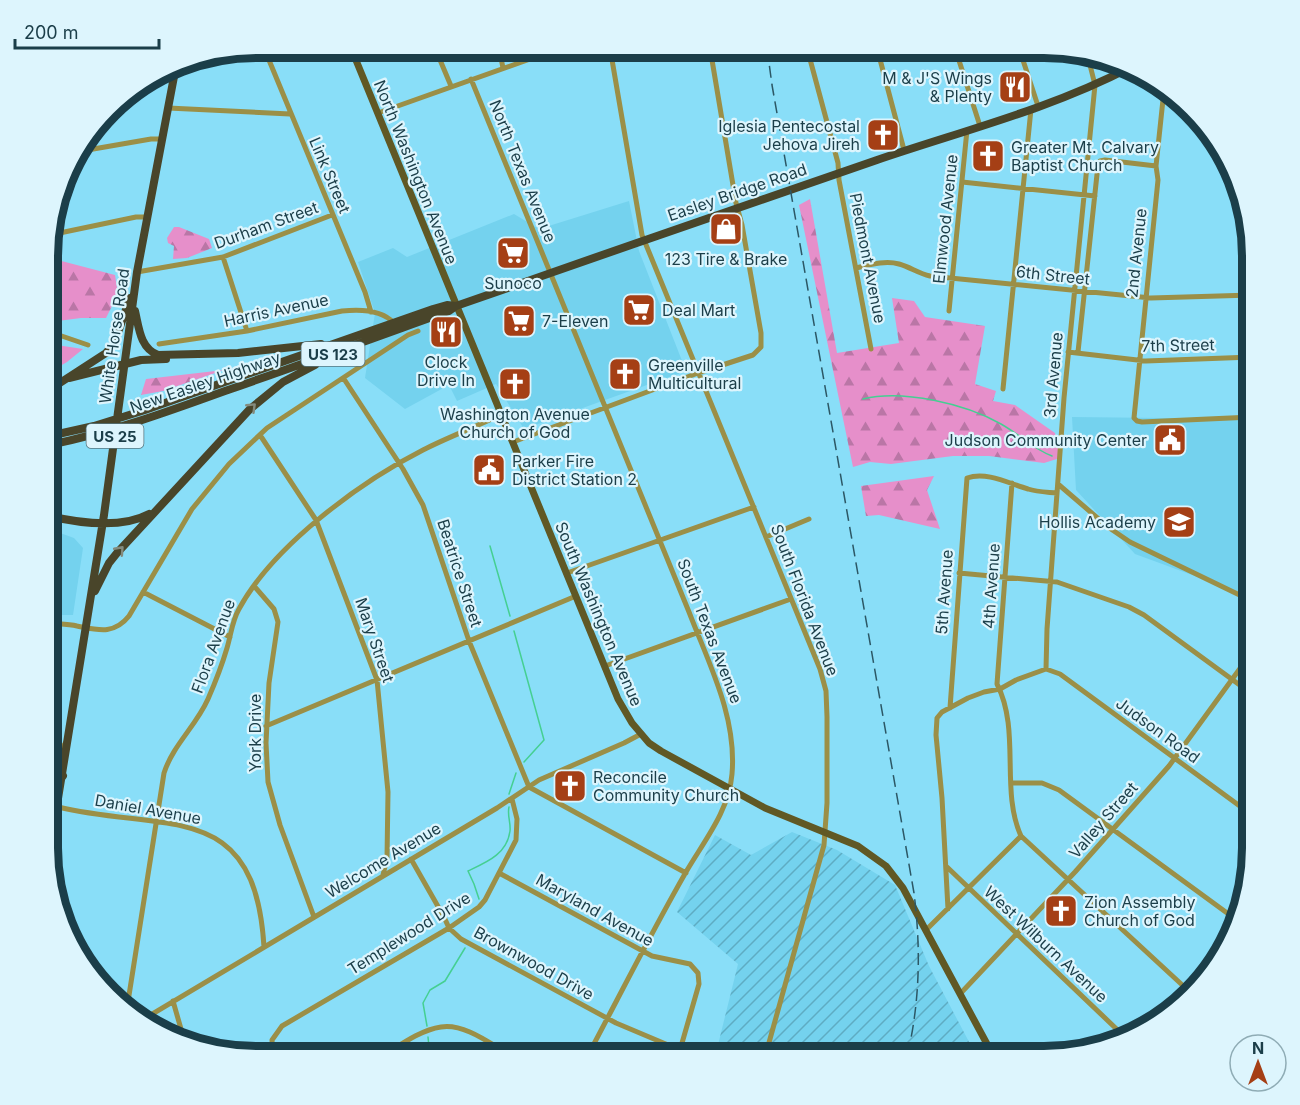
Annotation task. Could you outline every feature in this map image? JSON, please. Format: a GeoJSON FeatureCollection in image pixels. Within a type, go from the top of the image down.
{"type":"FeatureCollection","features":[{"type":"Feature","properties":{"kind":"highway","name":"Easley Bridge Road"},"geometry":{"type":"LineString","coordinates":[[398,325],[449,311],[456,306],[839,172],[1034,108],[1095,85],[1118,73]]}},
{"type":"Feature","properties":{"kind":"highway","name":"White Horse Road"},"geometry":{"type":"LineString","coordinates":[[59,801],[87,628],[137,272],[174,77]]}},
{"type":"Feature","properties":{"kind":"highway"},"geometry":{"type":"LineString","coordinates":[[58,385],[106,353],[114,344],[136,284]]}},
{"type":"Feature","properties":{"kind":"highway"},"geometry":{"type":"LineString","coordinates":[[134,305],[143,342],[153,352],[165,355],[232,352]]}},
{"type":"Feature","properties":{"kind":"highway","name":"New Easley Highway"},"geometry":{"type":"LineString","coordinates":[[145,414],[350,337],[398,325]]}},
{"type":"Feature","properties":{"kind":"highway","name":"New Easley Highway"},"geometry":{"type":"LineString","coordinates":[[58,443],[364,343],[398,325]]}},
{"type":"Feature","properties":{"kind":"highway"},"geometry":{"type":"LineString","coordinates":[[69,378],[141,360],[307,346],[350,337]]}},
{"type":"Feature","properties":{"kind":"highway"},"geometry":{"type":"LineString","coordinates":[[90,600],[109,563],[250,408],[268,392],[302,371],[364,343]]}},
{"type":"Feature","properties":{"kind":"highway","name":"New Easley Highway"},"geometry":{"type":"LineString","coordinates":[[58,435],[94,431]]}},
{"type":"Feature","properties":{"kind":"highway"},"geometry":{"type":"LineString","coordinates":[[58,518],[89,523],[136,520],[149,514],[161,504]]}},
{"type":"Feature","properties":{"kind":"highway"},"geometry":{"type":"LineString","coordinates":[[59,774],[63,776]]}},
{"type":"Feature","properties":{"kind":"main road","name":"North Washington Avenue"},"geometry":{"type":"LineString","coordinates":[[355,58],[456,306]]}},
{"type":"Feature","properties":{"kind":"main road","name":"South Washington Avenue"},"geometry":{"type":"LineString","coordinates":[[456,306],[624,711],[641,734],[661,751],[783,816],[858,846],[885,866],[903,888],[988,1046]]}},
{"type":"Feature","properties":{"kind":"street","name":"Link Street"},"geometry":{"type":"LineString","coordinates":[[268,58],[372,312]]}},
{"type":"Feature","properties":{"kind":"street"},"geometry":{"type":"LineString","coordinates":[[439,58],[451,86]]}},
{"type":"Feature","properties":{"kind":"street"},"geometry":{"type":"LineString","coordinates":[[501,58],[503,68]]}},
{"type":"Feature","properties":{"kind":"street"},"geometry":{"type":"LineString","coordinates":[[378,113],[531,58]]}},
{"type":"Feature","properties":{"kind":"street","name":"South Florida Avenue"},"geometry":{"type":"LineString","coordinates":[[612,58],[644,240],[820,669],[826,691],[825,832],[816,877],[768,1046]]}},
{"type":"Feature","properties":{"kind":"street"},"geometry":{"type":"LineString","coordinates":[[513,442],[698,373],[753,355],[761,347],[761,333],[712,59]]}},
{"type":"Feature","properties":{"kind":"street","name":"Piedmont Avenue"},"geometry":{"type":"LineString","coordinates":[[810,59],[839,172],[871,349]]}},
{"type":"Feature","properties":{"kind":"street"},"geometry":{"type":"LineString","coordinates":[[880,59],[904,150]]}},
{"type":"Feature","properties":{"kind":"street"},"geometry":{"type":"LineString","coordinates":[[958,59],[980,126]]}},
{"type":"Feature","properties":{"kind":"street"},"geometry":{"type":"LineString","coordinates":[[1003,389],[1034,108],[1022,59]]}},
{"type":"Feature","properties":{"kind":"street","name":"3rd Avenue"},"geometry":{"type":"LineString","coordinates":[[1047,669],[1046,648],[1068,352],[1095,85],[1090,64]]}},
{"type":"Feature","properties":{"kind":"street","name":"North Texas Avenue"},"geometry":{"type":"LineString","coordinates":[[471,79],[549,273]]}},
{"type":"Feature","properties":{"kind":"street","name":"2nd Avenue"},"geometry":{"type":"LineString","coordinates":[[1163,98],[1155,166],[1158,180],[1133,414],[1135,420],[1142,422],[1241,417]]}},
{"type":"Feature","properties":{"kind":"street"},"geometry":{"type":"LineString","coordinates":[[168,108],[290,114]]}},
{"type":"Feature","properties":{"kind":"street","name":"Elmwood Avenue"},"geometry":{"type":"LineString","coordinates":[[949,311],[968,130]]}},
{"type":"Feature","properties":{"kind":"street"},"geometry":{"type":"LineString","coordinates":[[90,149],[151,138],[161,139]]}},
{"type":"Feature","properties":{"kind":"street","name":"3rd Avenue"},"geometry":{"type":"LineString","coordinates":[[1078,352],[1098,165],[1101,161],[1155,166]]}},
{"type":"Feature","properties":{"kind":"street"},"geometry":{"type":"LineString","coordinates":[[962,182],[1095,196]]}},
{"type":"Feature","properties":{"kind":"street","name":"Durham Street"},"geometry":{"type":"LineString","coordinates":[[137,272],[223,257],[332,214]]}},
{"type":"Feature","properties":{"kind":"street"},"geometry":{"type":"LineString","coordinates":[[60,233],[136,217],[146,217]]}},
{"type":"Feature","properties":{"kind":"street"},"geometry":{"type":"LineString","coordinates":[[223,257],[247,331]]}},
{"type":"Feature","properties":{"kind":"street","name":"6th Street"},"geometry":{"type":"LineString","coordinates":[[856,268],[890,262],[902,265],[916,273],[1145,298],[1241,295]]}},
{"type":"Feature","properties":{"kind":"street","name":"South Texas Avenue"},"geometry":{"type":"LineString","coordinates":[[549,273],[698,633],[727,714],[732,754],[727,801],[592,1046]]}},
{"type":"Feature","properties":{"kind":"street","name":"Harris Avenue"},"geometry":{"type":"LineString","coordinates":[[159,344],[247,331],[342,311],[372,312],[387,316],[398,325]]}},
{"type":"Feature","properties":{"kind":"street"},"geometry":{"type":"LineString","coordinates":[[59,624],[100,631],[121,625],[129,616],[201,496],[229,464],[260,435],[408,335],[418,331]]}},
{"type":"Feature","properties":{"kind":"street"},"geometry":{"type":"LineString","coordinates":[[58,335],[88,345]]}},
{"type":"Feature","properties":{"kind":"street","name":"7th Street"},"geometry":{"type":"LineString","coordinates":[[1068,352],[1139,360],[1241,357]]}},
{"type":"Feature","properties":{"kind":"street","name":"Beatrice Street"},"geometry":{"type":"LineString","coordinates":[[344,379],[399,463],[428,517],[469,640],[529,787]]}},
{"type":"Feature","properties":{"kind":"street","name":"Flora Avenue"},"geometry":{"type":"LineString","coordinates":[[128,999],[166,764],[206,702],[225,657],[237,612],[254,586],[279,556],[316,520],[423,449],[502,414]]}},
{"type":"Feature","properties":{"kind":"street","name":"Mary Street"},"geometry":{"type":"LineString","coordinates":[[260,435],[316,520],[377,680],[388,792],[387,858],[383,876]]}},
{"type":"Feature","properties":{"kind":"street","name":"5th Avenue"},"geometry":{"type":"LineString","coordinates":[[950,708],[968,478],[974,476],[1003,479],[1012,483]]}},
{"type":"Feature","properties":{"kind":"street"},"geometry":{"type":"LineString","coordinates":[[1012,483],[1030,490],[1057,493]]}},
{"type":"Feature","properties":{"kind":"street","name":"4th Avenue"},"geometry":{"type":"LineString","coordinates":[[1012,483],[997,676],[1009,729],[1013,816],[1021,836]]}},
{"type":"Feature","properties":{"kind":"street"},"geometry":{"type":"LineString","coordinates":[[1058,484],[1108,528],[1130,542],[1242,596]]}},
{"type":"Feature","properties":{"kind":"street"},"geometry":{"type":"LineString","coordinates":[[567,573],[754,507]]}},
{"type":"Feature","properties":{"kind":"street"},"geometry":{"type":"LineString","coordinates":[[766,537],[809,519]]}},
{"type":"Feature","properties":{"kind":"street"},"geometry":{"type":"LineString","coordinates":[[959,573],[1051,581],[1138,611],[1242,686]]}},
{"type":"Feature","properties":{"kind":"street","name":"York Drive"},"geometry":{"type":"LineString","coordinates":[[254,586],[274,609],[278,622],[269,683],[267,726],[267,765],[272,799],[314,917]]}},
{"type":"Feature","properties":{"kind":"street"},"geometry":{"type":"LineString","coordinates":[[143,592],[230,637]]}},
{"type":"Feature","properties":{"kind":"street"},"geometry":{"type":"LineString","coordinates":[[267,726],[576,596]]}},
{"type":"Feature","properties":{"kind":"street"},"geometry":{"type":"LineString","coordinates":[[605,666],[791,599]]}},
{"type":"Feature","properties":{"kind":"street","name":"Valley Street"},"geometry":{"type":"LineString","coordinates":[[960,993],[1069,879],[1112,830],[1174,758],[1242,666]]}},
{"type":"Feature","properties":{"kind":"street"},"geometry":{"type":"LineString","coordinates":[[948,909],[935,728],[938,716],[984,692],[1000,689],[1016,680],[1047,669]]}},
{"type":"Feature","properties":{"kind":"street","name":"Judson Road"},"geometry":{"type":"LineString","coordinates":[[1047,669],[1060,674],[1242,808]]}},
{"type":"Feature","properties":{"kind":"street","name":"Welcome Avenue"},"geometry":{"type":"LineString","coordinates":[[150,1015],[555,772],[603,753],[641,734]]}},
{"type":"Feature","properties":{"kind":"street"},"geometry":{"type":"LineString","coordinates":[[59,753],[68,738]]}},
{"type":"Feature","properties":{"kind":"street"},"geometry":{"type":"LineString","coordinates":[[1012,783],[1038,783],[1052,787],[1230,915]]}},
{"type":"Feature","properties":{"kind":"street"},"geometry":{"type":"LineString","coordinates":[[529,787],[686,873]]}},
{"type":"Feature","properties":{"kind":"street","name":"Templewood Drive"},"geometry":{"type":"LineString","coordinates":[[272,1046],[272,1040],[282,1026],[449,928],[483,903],[517,834],[517,819],[512,799]]}},
{"type":"Feature","properties":{"kind":"street","name":"Daniel Avenue"},"geometry":{"type":"LineString","coordinates":[[59,807],[184,827],[208,834],[224,842],[236,854],[248,872],[258,897],[264,947]]}},
{"type":"Feature","properties":{"kind":"street"},"geometry":{"type":"LineString","coordinates":[[926,930],[1021,836],[1185,988]]}},
{"type":"Feature","properties":{"kind":"street","name":"Brownwood Drive"},"geometry":{"type":"LineString","coordinates":[[411,859],[449,928],[470,944],[607,1018],[671,1046]]}},
{"type":"Feature","properties":{"kind":"street","name":"West Wilburn Avenue"},"geometry":{"type":"LineString","coordinates":[[946,867],[1119,1031]]}},
{"type":"Feature","properties":{"kind":"street","name":"Maryland Avenue"},"geometry":{"type":"LineString","coordinates":[[499,873],[644,951],[661,959],[687,963],[695,968],[699,984],[681,1046]]}},
{"type":"Feature","properties":{"kind":"street"},"geometry":{"type":"LineString","coordinates":[[173,1001],[182,1032]]}},
{"type":"Feature","properties":{"kind":"street"},"geometry":{"type":"LineString","coordinates":[[400,1046],[441,1026],[466,1031],[495,1046]]}},
{"type":"Feature","properties":{"kind":"shaded area"},"geometry":{"type":"Polygon","coordinates":[[[629,201],[639,251],[686,371],[524,429],[496,384],[457,401],[449,385],[405,409],[365,378],[375,313],[358,262],[393,248],[407,257],[514,214],[539,229],[629,201]]]}},
{"type":"Feature","properties":{"kind":"shaded area","name":"Hollis Academy"},"geometry":{"type":"Polygon","coordinates":[[[1072,417],[1241,419],[1242,593],[1135,554],[1076,490],[1072,417]]]}},
{"type":"Feature","properties":{"kind":"shaded area"},"geometry":{"type":"Polygon","coordinates":[[[58,532],[74,538],[83,548],[73,615],[59,615],[58,532]]]}},
{"type":"Feature","properties":{"kind":"shaded area"},"geometry":{"type":"Polygon","coordinates":[[[792,832],[837,850],[895,885],[929,966],[971,1046],[718,1046],[738,964],[677,912],[715,835],[751,855],[792,832]]]}},
{"type":"Feature","properties":{"kind":"green space"},"geometry":{"type":"Polygon","coordinates":[[[810,199],[837,353],[899,343],[892,298],[914,301],[925,317],[985,326],[975,384],[996,391],[993,401],[1015,405],[1055,433],[1060,458],[1044,463],[989,456],[953,456],[891,464],[870,462],[853,467],[799,205],[810,199]]]}},
{"type":"Feature","properties":{"kind":"green space"},"geometry":{"type":"Polygon","coordinates":[[[174,227],[209,239],[212,248],[187,258],[173,259],[174,246],[168,243],[167,238],[174,227]]]}},
{"type":"Feature","properties":{"kind":"green space"},"geometry":{"type":"Polygon","coordinates":[[[58,260],[115,275],[118,294],[106,318],[58,321],[58,260]]]}},
{"type":"Feature","properties":{"kind":"green space"},"geometry":{"type":"Polygon","coordinates":[[[58,345],[83,349],[58,367],[58,345]]]}},
{"type":"Feature","properties":{"kind":"green space"},"geometry":{"type":"Polygon","coordinates":[[[224,370],[163,391],[141,395],[146,379],[224,370]]]}},
{"type":"Feature","properties":{"kind":"green space"},"geometry":{"type":"Polygon","coordinates":[[[934,476],[927,490],[940,529],[879,515],[866,516],[861,486],[934,476]]]}},
{"type":"Feature","properties":{"kind":"waterway"},"geometry":{"type":"LineString","coordinates":[[863,399],[879,396],[915,397],[970,410],[1001,424],[1052,456]]}},
{"type":"Feature","properties":{"kind":"waterway"},"geometry":{"type":"LineString","coordinates":[[490,546],[510,616]]}},
{"type":"Feature","properties":{"kind":"waterway"},"geometry":{"type":"LineString","coordinates":[[514,631],[544,740],[524,762]]}},
{"type":"Feature","properties":{"kind":"waterway"},"geometry":{"type":"LineString","coordinates":[[509,794],[516,773]]}},
{"type":"Feature","properties":{"kind":"waterway"},"geometry":{"type":"LineString","coordinates":[[479,899],[468,871],[495,856],[505,846],[510,831],[509,807]]}},
{"type":"Feature","properties":{"kind":"waterway"},"geometry":{"type":"LineString","coordinates":[[427,1026],[423,1003],[430,990],[445,981],[465,948]]}},
{"type":"Feature","properties":{"kind":"waterway"},"geometry":{"type":"LineString","coordinates":[[428,1037],[429,1046]]}},
{"type":"Feature","properties":{"kind":"railway"},"geometry":{"type":"LineString","coordinates":[[768,59],[914,893],[918,935],[918,975],[915,1016],[909,1046]]}},
{"type":"Feature","properties":{"kind":"place","name":"M & J'S Wings & Plenty"},"geometry":{"type":"Point","coordinates":[1015,87]}},
{"type":"Feature","properties":{"kind":"place","name":"Iglesia Pentecostal Jehova Jireh"},"geometry":{"type":"Point","coordinates":[883,135]}},
{"type":"Feature","properties":{"kind":"place","name":"Greater Mt. Calvary Baptist Church"},"geometry":{"type":"Point","coordinates":[988,156]}},
{"type":"Feature","properties":{"kind":"place","name":"123 Tire & Brake"},"geometry":{"type":"Point","coordinates":[726,229]}},
{"type":"Feature","properties":{"kind":"place","name":"Sunoco"},"geometry":{"type":"Point","coordinates":[513,253]}},
{"type":"Feature","properties":{"kind":"place","name":"Deal Mart"},"geometry":{"type":"Point","coordinates":[639,310]}},
{"type":"Feature","properties":{"kind":"place","name":"7-Eleven"},"geometry":{"type":"Point","coordinates":[519,321]}},
{"type":"Feature","properties":{"kind":"place","name":"Clock Drive In"},"geometry":{"type":"Point","coordinates":[446,332]}},
{"type":"Feature","properties":{"kind":"place","name":"Greenville Multicultural"},"geometry":{"type":"Point","coordinates":[625,374]}},
{"type":"Feature","properties":{"kind":"place","name":"Washington Avenue Church of God"},"geometry":{"type":"Point","coordinates":[515,384]}},
{"type":"Feature","properties":{"kind":"place","name":"Judson Community Center"},"geometry":{"type":"Point","coordinates":[1170,440]}},
{"type":"Feature","properties":{"kind":"place","name":"Parker Fire District Station 2"},"geometry":{"type":"Point","coordinates":[489,470]}},
{"type":"Feature","properties":{"kind":"place","name":"Hollis Academy"},"geometry":{"type":"Point","coordinates":[1179,522]}},
{"type":"Feature","properties":{"kind":"place","name":"Reconcile Community Church"},"geometry":{"type":"Point","coordinates":[570,786]}},
{"type":"Feature","properties":{"kind":"place","name":"Zion Assembly Church of God"},"geometry":{"type":"Point","coordinates":[1061,911]}}]}
